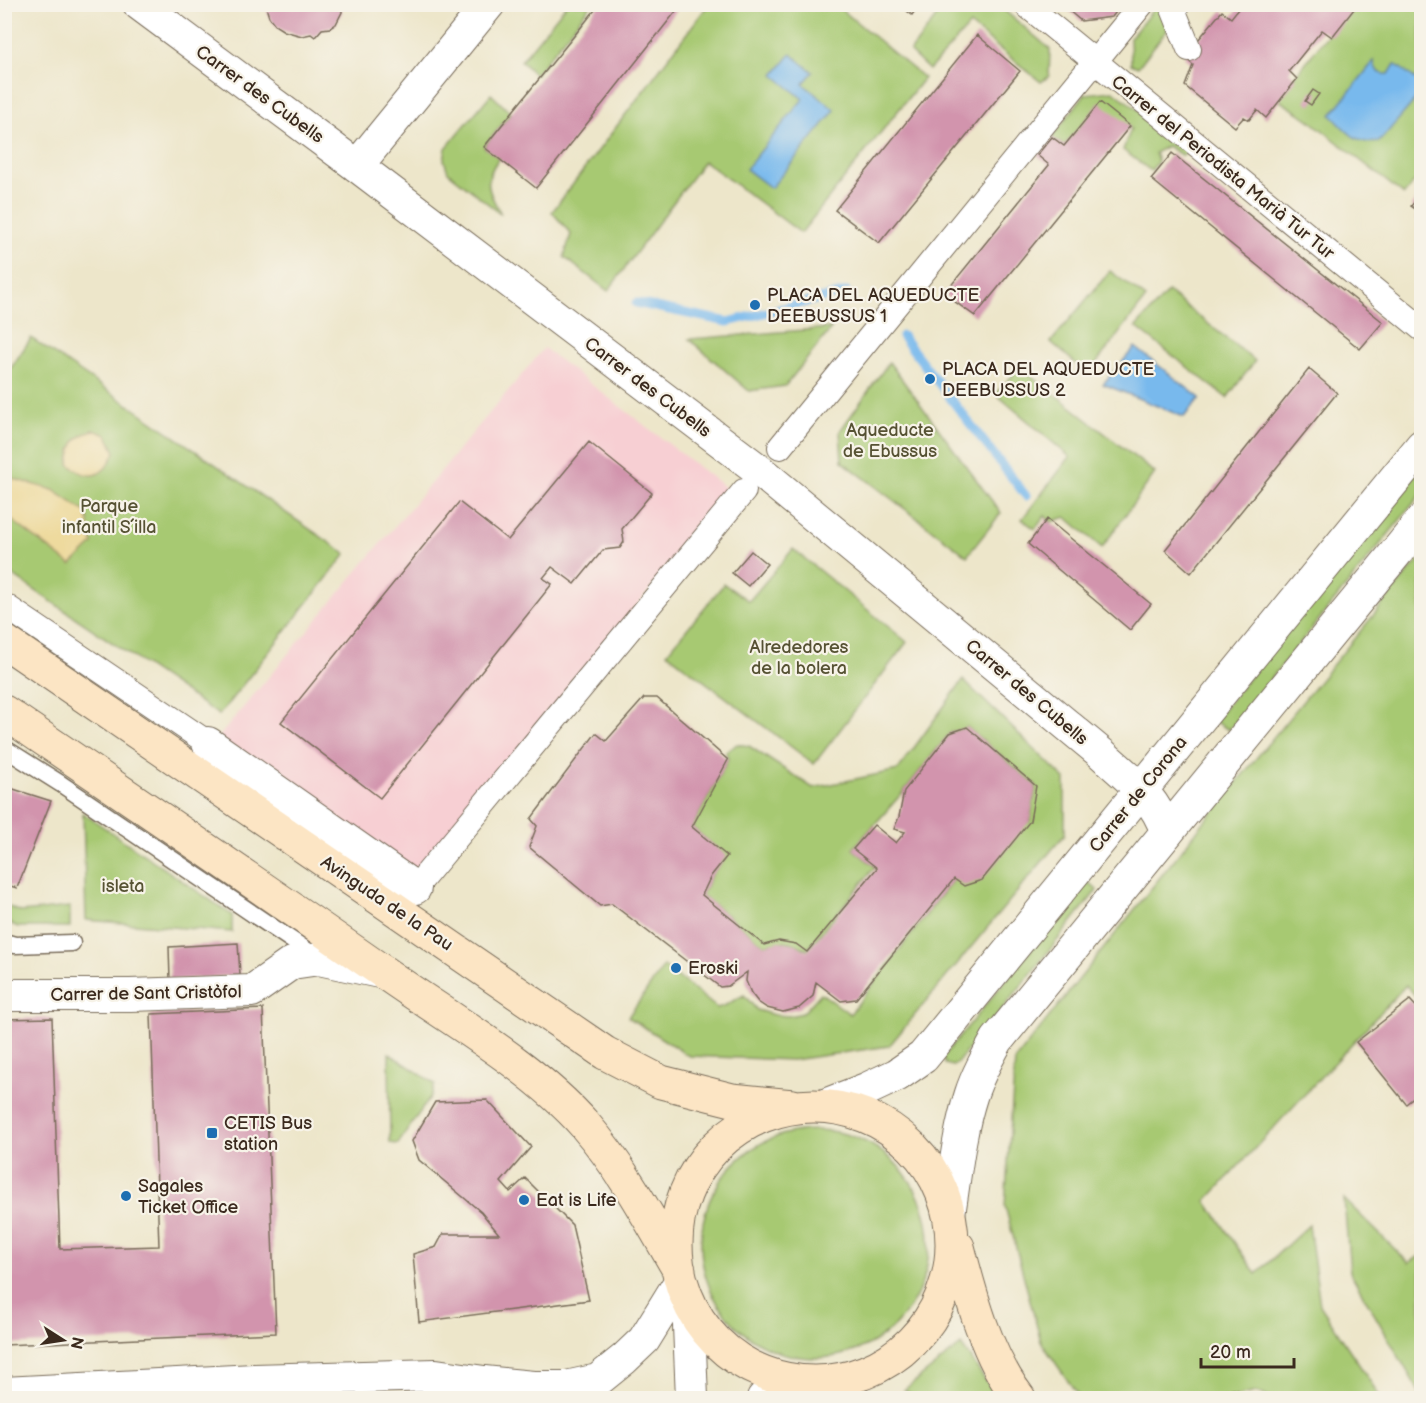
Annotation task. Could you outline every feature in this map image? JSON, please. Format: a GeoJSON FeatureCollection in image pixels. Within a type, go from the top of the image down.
{"type":"FeatureCollection","features":[{"type":"Feature","properties":{"kind":"main road","name":"Avinguda de la Pau"},"geometry":{"type":"LineString","coordinates":[[4,641],[605,1053],[661,1082],[732,1100],[793,1106]]}},
{"type":"Feature","properties":{"kind":"main road"},"geometry":{"type":"LineString","coordinates":[[4,712],[515,1063],[556,1097],[584,1125],[636,1195],[707,1331],[733,1356],[753,1368],[776,1377],[807,1382],[856,1398]]}},
{"type":"Feature","properties":{"kind":"main road"},"geometry":{"type":"LineString","coordinates":[[683,1284],[676,1238],[681,1207],[693,1177],[711,1151],[735,1130],[763,1115],[793,1106],[826,1105],[863,1114],[881,1122],[904,1138],[924,1159],[940,1184],[970,1294],[994,1357],[1019,1398]]}},
{"type":"Feature","properties":{"kind":"main road"},"geometry":{"type":"LineString","coordinates":[[807,1382],[844,1379],[872,1370],[898,1354],[920,1334],[936,1309],[947,1282],[953,1252],[950,1217]]}},
{"type":"Feature","properties":{"kind":"street","name":"Carrer des Cubells"},"geometry":{"type":"LineString","coordinates":[[139,4],[760,471],[1102,754],[1152,800],[1161,814],[1167,833]]}},
{"type":"Feature","properties":{"kind":"street"},"geometry":{"type":"LineString","coordinates":[[357,166],[489,4]]}},
{"type":"Feature","properties":{"kind":"street","name":"Carrer del Periodista Marià Tur Tur"},"geometry":{"type":"LineString","coordinates":[[1025,4],[1422,329]]}},
{"type":"Feature","properties":{"kind":"street"},"geometry":{"type":"LineString","coordinates":[[780,447],[1142,4]]}},
{"type":"Feature","properties":{"kind":"street"},"geometry":{"type":"LineString","coordinates":[[1172,4],[1189,49]]}},
{"type":"Feature","properties":{"kind":"street","name":"Carrer de Corona"},"geometry":{"type":"LineString","coordinates":[[826,1105],[897,1075],[923,1057],[1422,446]]}},
{"type":"Feature","properties":{"kind":"street"},"geometry":{"type":"LineString","coordinates":[[4,604],[415,888],[744,491]]}},
{"type":"Feature","properties":{"kind":"street"},"geometry":{"type":"LineString","coordinates":[[950,1217],[956,1166],[968,1107],[983,1065],[997,1041],[1422,521]]}},
{"type":"Feature","properties":{"kind":"street","name":"Carrer de Sant Cristòfol"},"geometry":{"type":"LineString","coordinates":[[4,995],[130,995],[252,991],[292,963],[319,959],[385,973]]}},
{"type":"Feature","properties":{"kind":"street"},"geometry":{"type":"LineString","coordinates":[[4,1393],[254,1389],[435,1375],[503,1384],[566,1388],[598,1380],[624,1359],[644,1340],[683,1284]]}},
{"type":"Feature","properties":{"kind":"street"},"geometry":{"type":"LineString","coordinates":[[683,1284],[692,1398]]}},
{"type":"Feature","properties":{"kind":"street"},"geometry":{"type":"LineString","coordinates":[[763,1398],[807,1382]]}},
{"type":"Feature","properties":{"kind":"lane"},"geometry":{"type":"LineString","coordinates":[[4,748],[70,790],[319,959]]}},
{"type":"Feature","properties":{"kind":"lane"},"geometry":{"type":"LineString","coordinates":[[4,942],[15,945],[72,943]]}},
{"type":"Feature","properties":{"kind":"shaded area"},"geometry":{"type":"Polygon","coordinates":[[[544,348],[730,491],[415,877],[216,740],[544,348]]]}},
{"type":"Feature","properties":{"kind":"green space"},"geometry":{"type":"Polygon","coordinates":[[[567,4],[591,5],[535,75],[521,61],[567,4]]]}},
{"type":"Feature","properties":{"kind":"green space"},"geometry":{"type":"Polygon","coordinates":[[[708,5],[836,5],[924,78],[801,233],[704,161],[608,291],[564,257],[571,234],[552,212],[708,5]]]}},
{"type":"Feature","properties":{"kind":"green space"},"geometry":{"type":"Polygon","coordinates":[[[945,5],[998,5],[1050,49],[1049,76],[1041,82],[970,25],[929,70],[910,52],[945,5]]]}},
{"type":"Feature","properties":{"kind":"green space"},"geometry":{"type":"Polygon","coordinates":[[[1157,5],[1168,5],[1170,26],[1138,67],[1131,64],[1130,38],[1157,5]]]}},
{"type":"Feature","properties":{"kind":"green space"},"geometry":{"type":"Polygon","coordinates":[[[1351,5],[1421,5],[1421,173],[1404,195],[1307,118],[1277,99],[1351,5]]]}},
{"type":"Feature","properties":{"kind":"green space"},"geometry":{"type":"Polygon","coordinates":[[[1113,91],[1189,148],[1183,156],[1167,146],[1155,153],[1158,161],[1151,171],[1123,150],[1131,129],[1100,103],[1064,146],[1052,137],[1085,94],[1113,91]]]}},
{"type":"Feature","properties":{"kind":"green space"},"geometry":{"type":"Polygon","coordinates":[[[491,94],[511,113],[484,147],[499,158],[490,174],[489,186],[501,214],[448,172],[444,160],[446,148],[491,94]]]}},
{"type":"Feature","properties":{"kind":"green space"},"geometry":{"type":"Polygon","coordinates":[[[1110,271],[1146,298],[1088,374],[1051,342],[1110,271]]]}},
{"type":"Feature","properties":{"kind":"green space"},"geometry":{"type":"Polygon","coordinates":[[[1168,292],[1255,361],[1227,398],[1136,327],[1168,292]]]}},
{"type":"Feature","properties":{"kind":"green space"},"geometry":{"type":"Polygon","coordinates":[[[832,328],[785,386],[749,391],[689,339],[832,328]]]}},
{"type":"Feature","properties":{"kind":"green space","name":"Parque infantil S´illa"},"geometry":{"type":"Polygon","coordinates":[[[31,338],[346,554],[219,715],[5,570],[5,377],[31,338]]]}},
{"type":"Feature","properties":{"kind":"green space","name":"Aqueducte de Ebussus"},"geometry":{"type":"Polygon","coordinates":[[[889,362],[1001,513],[967,556],[842,461],[840,431],[889,362]]]}},
{"type":"Feature","properties":{"kind":"green space"},"geometry":{"type":"Polygon","coordinates":[[[1020,367],[1155,473],[1102,548],[1066,517],[1051,522],[1045,516],[1035,529],[1022,519],[1070,457],[996,394],[1020,367]]]}},
{"type":"Feature","properties":{"kind":"green space"},"geometry":{"type":"Polygon","coordinates":[[[1421,466],[1421,494],[1229,730],[1214,721],[1421,466]]]}},
{"type":"Feature","properties":{"kind":"green space","name":"Alrededores de la bolera"},"geometry":{"type":"Polygon","coordinates":[[[793,549],[907,642],[814,764],[667,653],[724,584],[749,601],[793,549]]]}},
{"type":"Feature","properties":{"kind":"green space"},"geometry":{"type":"Polygon","coordinates":[[[1421,557],[1421,1002],[1406,985],[1206,1201],[1256,1274],[1309,1225],[1320,1305],[1381,1398],[1272,1398],[1256,1392],[1231,1398],[1080,1398],[1041,1342],[1005,1206],[1015,1060],[1204,822],[1421,557]]]}},
{"type":"Feature","properties":{"kind":"green space"},"geometry":{"type":"Polygon","coordinates":[[[963,680],[1065,779],[1065,834],[889,1046],[793,1060],[689,1056],[628,1017],[664,966],[717,1008],[744,995],[757,1010],[789,1016],[803,1013],[821,993],[850,1014],[954,879],[1030,821],[1036,786],[967,727],[950,733],[904,791],[853,849],[875,867],[807,950],[786,942],[764,945],[702,895],[711,876],[726,856],[692,827],[728,760],[726,752],[737,744],[749,746],[813,788],[898,770],[963,680]]]}},
{"type":"Feature","properties":{"kind":"green space","name":"isleta"},"geometry":{"type":"Polygon","coordinates":[[[83,813],[232,915],[232,932],[86,920],[83,813]]]}},
{"type":"Feature","properties":{"kind":"green space"},"geometry":{"type":"Polygon","coordinates":[[[1087,881],[1097,890],[957,1063],[953,1066],[945,1064],[943,1057],[1087,881]]]}},
{"type":"Feature","properties":{"kind":"green space"},"geometry":{"type":"Polygon","coordinates":[[[5,905],[21,912],[70,907],[70,927],[18,927],[5,921],[5,905]]]}},
{"type":"Feature","properties":{"kind":"green space"},"geometry":{"type":"Polygon","coordinates":[[[389,1053],[435,1084],[431,1096],[398,1144],[390,1143],[389,1053]]]}},
{"type":"Feature","properties":{"kind":"green space"},"geometry":{"type":"Polygon","coordinates":[[[804,1130],[826,1130],[859,1138],[896,1163],[921,1200],[929,1233],[927,1266],[921,1288],[896,1325],[859,1350],[826,1358],[804,1358],[771,1350],[734,1325],[709,1288],[701,1255],[701,1233],[709,1200],[734,1163],[771,1138],[804,1130]]]}},
{"type":"Feature","properties":{"kind":"green space"},"geometry":{"type":"Polygon","coordinates":[[[1344,1199],[1409,1263],[1421,1255],[1421,1395],[1350,1272],[1344,1199]]]}},
{"type":"Feature","properties":{"kind":"green space"},"geometry":{"type":"Polygon","coordinates":[[[961,1345],[998,1398],[918,1398],[904,1390],[961,1345]]]}},
{"type":"Feature","properties":{"kind":"sand"},"geometry":{"type":"Polygon","coordinates":[[[94,430],[107,435],[115,452],[101,472],[90,475],[84,474],[69,464],[75,442],[82,435],[94,430]]]}},
{"type":"Feature","properties":{"kind":"sand"},"geometry":{"type":"Polygon","coordinates":[[[4,476],[53,490],[87,513],[93,544],[71,565],[5,515],[4,476]]]}},
{"type":"Feature","properties":{"kind":"water"},"geometry":{"type":"Polygon","coordinates":[[[791,54],[813,72],[803,84],[835,110],[771,188],[746,169],[803,99],[774,75],[791,54]]]}},
{"type":"Feature","properties":{"kind":"water"},"geometry":{"type":"Polygon","coordinates":[[[1374,61],[1378,72],[1383,74],[1389,74],[1395,64],[1421,83],[1422,92],[1379,142],[1371,143],[1352,136],[1331,115],[1374,61]]]}},
{"type":"Feature","properties":{"kind":"water"},"geometry":{"type":"Polygon","coordinates":[[[1135,347],[1200,398],[1184,417],[1103,384],[1135,347]]]}},
{"type":"Feature","properties":{"kind":"building"},"geometry":{"type":"Polygon","coordinates":[[[265,4],[341,4],[342,12],[336,24],[322,29],[315,37],[311,34],[302,36],[276,26],[269,17],[265,4]]]}},
{"type":"Feature","properties":{"kind":"building"},"geometry":{"type":"Polygon","coordinates":[[[898,4],[920,4],[912,15],[898,4]]]}},
{"type":"Feature","properties":{"kind":"building"},"geometry":{"type":"Polygon","coordinates":[[[1061,4],[1122,4],[1112,17],[1081,21],[1061,4]]]}},
{"type":"Feature","properties":{"kind":"building"},"geometry":{"type":"Polygon","coordinates":[[[1242,4],[1358,4],[1332,37],[1322,30],[1289,71],[1297,79],[1266,118],[1257,110],[1249,120],[1244,117],[1235,127],[1185,86],[1193,65],[1184,57],[1222,11],[1231,18],[1242,4]]]}},
{"type":"Feature","properties":{"kind":"building"},"geometry":{"type":"Polygon","coordinates":[[[599,5],[681,5],[536,188],[484,147],[599,5]]]}},
{"type":"Feature","properties":{"kind":"building"},"geometry":{"type":"Polygon","coordinates":[[[977,35],[1020,71],[879,243],[835,210],[977,35]]]}},
{"type":"Feature","properties":{"kind":"building"},"geometry":{"type":"Polygon","coordinates":[[[1313,90],[1319,94],[1311,105],[1305,101],[1313,90]]]}},
{"type":"Feature","properties":{"kind":"building"},"geometry":{"type":"Polygon","coordinates":[[[1100,102],[1130,126],[975,316],[944,294],[1049,165],[1037,155],[1052,137],[1064,146],[1100,102]]]}},
{"type":"Feature","properties":{"kind":"building"},"geometry":{"type":"Polygon","coordinates":[[[1172,153],[1383,322],[1360,349],[1151,179],[1172,153]]]}},
{"type":"Feature","properties":{"kind":"building"},"geometry":{"type":"Polygon","coordinates":[[[1422,180],[1422,224],[1416,218],[1421,213],[1411,206],[1420,195],[1416,186],[1422,180]]]}},
{"type":"Feature","properties":{"kind":"building"},"geometry":{"type":"Polygon","coordinates":[[[1309,369],[1337,393],[1191,573],[1165,550],[1309,369]]]}},
{"type":"Feature","properties":{"kind":"building"},"geometry":{"type":"Polygon","coordinates":[[[589,442],[652,493],[622,529],[624,542],[620,548],[603,550],[575,584],[552,567],[543,578],[552,584],[380,798],[281,722],[459,502],[508,540],[589,442]]]}},
{"type":"Feature","properties":{"kind":"building"},"geometry":{"type":"Polygon","coordinates":[[[1047,519],[1151,604],[1130,630],[1028,544],[1047,519]]]}},
{"type":"Feature","properties":{"kind":"building"},"geometry":{"type":"Polygon","coordinates":[[[751,551],[767,564],[748,586],[732,573],[751,551]]]}},
{"type":"Feature","properties":{"kind":"building"},"geometry":{"type":"Polygon","coordinates":[[[644,698],[657,698],[728,760],[692,827],[727,856],[711,876],[702,895],[764,945],[779,941],[796,944],[807,952],[877,868],[853,849],[874,825],[896,843],[905,832],[894,829],[904,791],[950,733],[967,727],[1036,786],[1030,821],[982,880],[964,886],[954,879],[856,999],[841,1001],[816,982],[813,996],[799,1008],[783,1012],[767,1008],[751,993],[746,981],[747,972],[728,986],[720,987],[612,904],[600,906],[529,847],[537,826],[531,819],[596,733],[606,741],[644,698]]]}},
{"type":"Feature","properties":{"kind":"building"},"geometry":{"type":"Polygon","coordinates":[[[7,787],[51,801],[17,888],[4,884],[4,795],[7,787]]]}},
{"type":"Feature","properties":{"kind":"building"},"geometry":{"type":"Polygon","coordinates":[[[238,943],[240,975],[170,980],[169,947],[238,943]]]}},
{"type":"Feature","properties":{"kind":"building"},"geometry":{"type":"Polygon","coordinates":[[[1410,1000],[1422,1013],[1422,1091],[1406,1104],[1356,1042],[1410,1000]]]}},
{"type":"Feature","properties":{"kind":"building","name":"CETIS Bus station"},"geometry":{"type":"Polygon","coordinates":[[[263,1009],[276,1333],[4,1345],[4,1019],[52,1018],[60,1249],[159,1246],[151,1014],[263,1009]]]}},
{"type":"Feature","properties":{"kind":"building"},"geometry":{"type":"Polygon","coordinates":[[[487,1100],[531,1147],[501,1182],[510,1192],[525,1178],[572,1225],[589,1300],[419,1322],[413,1254],[436,1247],[443,1234],[499,1234],[481,1212],[419,1160],[412,1141],[435,1102],[487,1100]]]}},
{"type":"Feature","properties":{"kind":"waterway"},"geometry":{"type":"LineString","coordinates":[[636,303],[728,322],[847,292]]}},
{"type":"Feature","properties":{"kind":"waterway"},"geometry":{"type":"LineString","coordinates":[[902,336],[1026,496]]}},
{"type":"Feature","properties":{"kind":"place","name":"PLACA DEL AQUEDUCTE DEEBUSSUS 1"},"geometry":{"type":"Point","coordinates":[755,305]}},
{"type":"Feature","properties":{"kind":"place","name":"PLACA DEL AQUEDUCTE DEEBUSSUS 2"},"geometry":{"type":"Point","coordinates":[930,379]}},
{"type":"Feature","properties":{"kind":"place","name":"Eroski"},"geometry":{"type":"Point","coordinates":[676,968]}},
{"type":"Feature","properties":{"kind":"place","name":"CETIS Bus station"},"geometry":{"type":"Point","coordinates":[212,1133]}},
{"type":"Feature","properties":{"kind":"place","name":"Sagales Ticket Office"},"geometry":{"type":"Point","coordinates":[126,1196]}},
{"type":"Feature","properties":{"kind":"place","name":"Eat is Life"},"geometry":{"type":"Point","coordinates":[524,1200]}}]}
